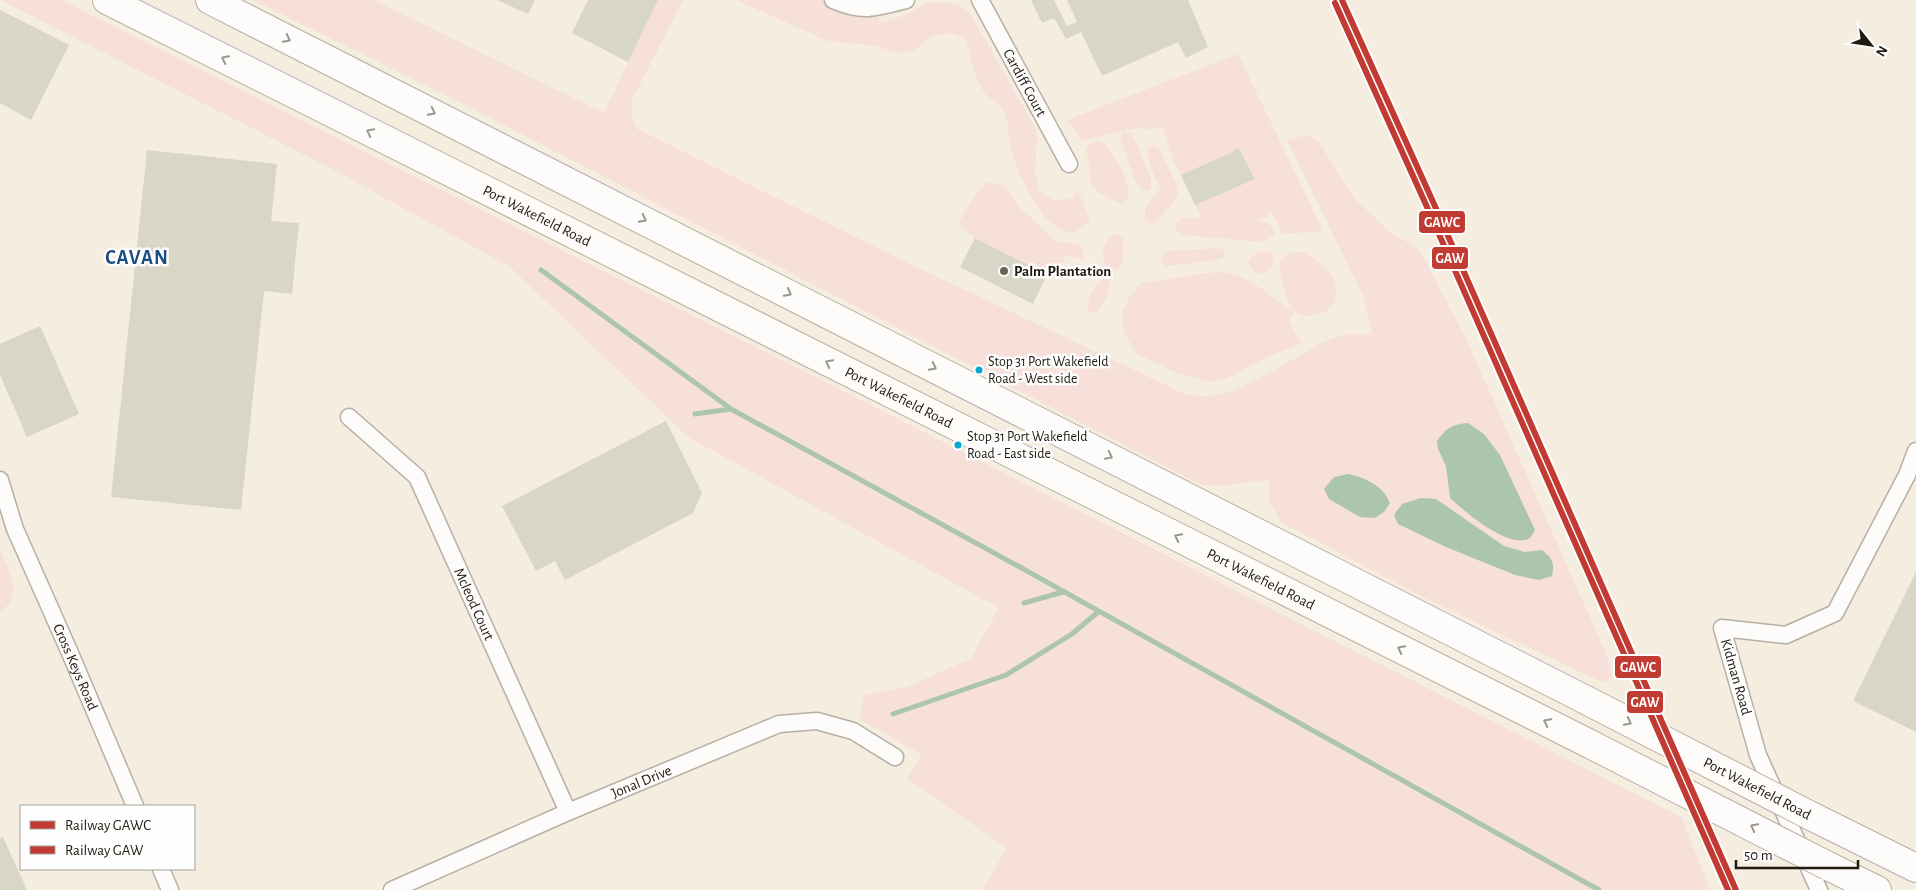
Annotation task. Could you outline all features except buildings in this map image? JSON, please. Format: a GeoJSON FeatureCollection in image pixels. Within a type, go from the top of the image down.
{"type":"FeatureCollection","features":[{"type":"Feature","properties":{"kind":"highway","name":"Port Wakefield Road"},"geometry":{"type":"LineString","coordinates":[[107,0],[1590,744],[1824,878],[1877,890]]}},
{"type":"Feature","properties":{"kind":"highway","name":"Port Wakefield Road"},"geometry":{"type":"LineString","coordinates":[[210,0],[1916,868]]}},
{"type":"Feature","properties":{"kind":"street"},"geometry":{"type":"LineString","coordinates":[[833,0],[852,7],[865,9],[906,0]]}},
{"type":"Feature","properties":{"kind":"street","name":"Cardiff Court"},"geometry":{"type":"LineString","coordinates":[[980,0],[1069,164]]}},
{"type":"Feature","properties":{"kind":"street","name":"Mcleod Court"},"geometry":{"type":"LineString","coordinates":[[349,418],[416,478],[568,812]]}},
{"type":"Feature","properties":{"kind":"street","name":"Kidman Road"},"geometry":{"type":"LineString","coordinates":[[1824,878],[1758,755],[1722,628],[1786,636],[1835,613],[1907,475],[1916,452]]}},
{"type":"Feature","properties":{"kind":"street","name":"Cross Keys Road"},"geometry":{"type":"LineString","coordinates":[[0,480],[15,529],[135,805]]}},
{"type":"Feature","properties":{"kind":"street","name":"Cross Keys Road"},"geometry":{"type":"LineString","coordinates":[[0,508],[15,529]]}},
{"type":"Feature","properties":{"kind":"street","name":"Jonal Drive"},"geometry":{"type":"LineString","coordinates":[[392,890],[568,812],[779,724],[816,721],[853,731],[895,757]]}},
{"type":"Feature","properties":{"kind":"street"},"geometry":{"type":"LineString","coordinates":[[162,870],[170,890]]}},
{"type":"Feature","properties":{"kind":"shaded area"},"geometry":{"type":"Polygon","coordinates":[[[0,0],[62,0],[823,381],[1681,817],[1710,890],[982,890],[1007,848],[907,779],[922,755],[860,719],[864,695],[907,687],[970,659],[999,608],[688,437],[510,267],[334,170],[0,0]]]}},
{"type":"Feature","properties":{"kind":"shaded area"},"geometry":{"type":"Polygon","coordinates":[[[253,0],[374,0],[604,113],[658,0],[683,0],[632,100],[631,115],[637,129],[906,262],[1187,395],[1208,396],[1231,392],[1275,370],[1321,343],[1344,334],[1372,334],[1363,295],[1287,141],[1305,135],[1318,141],[1356,200],[1391,233],[1414,246],[1423,256],[1467,341],[1605,651],[1612,676],[1604,683],[1429,600],[1281,522],[1269,501],[1269,480],[1227,485],[1202,485],[469,107],[253,0]]]}},
{"type":"Feature","properties":{"kind":"shaded area"},"geometry":{"type":"Polygon","coordinates":[[[736,0],[877,0],[876,9],[880,23],[903,16],[927,3],[956,3],[969,12],[1036,129],[1035,172],[1039,190],[1055,201],[1070,198],[1078,190],[1090,220],[1076,232],[1066,231],[1055,226],[1037,207],[1017,167],[1010,144],[1005,114],[986,95],[975,75],[965,38],[951,33],[932,36],[914,51],[899,53],[870,45],[828,41],[736,0]]]}},
{"type":"Feature","properties":{"kind":"shaded area"},"geometry":{"type":"Polygon","coordinates":[[[1238,54],[1323,231],[1283,234],[1271,211],[1266,217],[1254,220],[1268,224],[1275,231],[1274,236],[1261,242],[1182,235],[1175,230],[1176,224],[1181,218],[1201,218],[1195,205],[1255,179],[1239,147],[1181,175],[1174,163],[1162,126],[1152,130],[1139,127],[1082,141],[1067,120],[1238,54]]]}},
{"type":"Feature","properties":{"kind":"shaded area"},"geometry":{"type":"Polygon","coordinates":[[[1123,132],[1131,132],[1151,177],[1151,189],[1144,192],[1134,178],[1120,138],[1123,132]]]}},
{"type":"Feature","properties":{"kind":"shaded area"},"geometry":{"type":"Polygon","coordinates":[[[1096,142],[1105,143],[1125,177],[1128,200],[1121,204],[1097,192],[1090,182],[1086,150],[1089,144],[1096,142]]]}},
{"type":"Feature","properties":{"kind":"shaded area"},"geometry":{"type":"Polygon","coordinates":[[[1151,146],[1158,147],[1179,190],[1177,197],[1156,223],[1150,223],[1145,218],[1145,208],[1161,188],[1148,161],[1148,150],[1151,146]]]}},
{"type":"Feature","properties":{"kind":"shaded area"},"geometry":{"type":"Polygon","coordinates":[[[988,182],[1005,186],[1019,207],[1056,241],[1080,245],[1085,261],[1067,255],[1060,267],[1052,263],[1047,275],[975,238],[958,224],[976,193],[988,182]]]}},
{"type":"Feature","properties":{"kind":"shaded area"},"geometry":{"type":"Polygon","coordinates":[[[1118,234],[1123,239],[1122,260],[1118,268],[1109,274],[1104,263],[1103,251],[1108,240],[1118,234]]]}},
{"type":"Feature","properties":{"kind":"shaded area"},"geometry":{"type":"Polygon","coordinates":[[[1219,248],[1225,251],[1224,257],[1217,260],[1165,266],[1161,261],[1161,256],[1168,251],[1219,248]]]}},
{"type":"Feature","properties":{"kind":"shaded area"},"geometry":{"type":"Polygon","coordinates":[[[1261,251],[1270,252],[1275,261],[1272,268],[1260,275],[1253,271],[1248,262],[1252,256],[1261,251]]]}},
{"type":"Feature","properties":{"kind":"shaded area"},"geometry":{"type":"Polygon","coordinates":[[[1304,252],[1322,265],[1331,275],[1337,294],[1333,304],[1324,312],[1313,315],[1305,316],[1294,312],[1289,321],[1301,343],[1261,360],[1226,379],[1209,382],[1177,373],[1137,354],[1125,335],[1122,314],[1129,297],[1141,283],[1188,276],[1213,273],[1233,274],[1257,286],[1293,311],[1283,287],[1280,260],[1289,253],[1304,252]]]}},
{"type":"Feature","properties":{"kind":"shaded area"},"geometry":{"type":"Polygon","coordinates":[[[1103,279],[1108,280],[1109,284],[1107,298],[1096,313],[1088,312],[1091,294],[1103,279]]]}},
{"type":"Feature","properties":{"kind":"shaded area"},"geometry":{"type":"Polygon","coordinates":[[[1468,423],[1484,434],[1500,455],[1535,530],[1528,539],[1515,540],[1495,532],[1450,498],[1446,466],[1438,449],[1437,441],[1450,427],[1468,423]]]}},
{"type":"Feature","properties":{"kind":"shaded area"},"geometry":{"type":"Polygon","coordinates":[[[1349,474],[1368,481],[1383,492],[1390,503],[1384,512],[1375,518],[1360,517],[1329,499],[1324,489],[1334,477],[1349,474]]]}},
{"type":"Feature","properties":{"kind":"shaded area"},"geometry":{"type":"Polygon","coordinates":[[[1421,498],[1436,499],[1504,546],[1525,552],[1542,550],[1552,561],[1552,576],[1539,580],[1515,575],[1446,547],[1398,524],[1394,515],[1402,504],[1421,498]]]}},
{"type":"Feature","properties":{"kind":"shaded area"},"geometry":{"type":"Polygon","coordinates":[[[0,551],[11,576],[13,594],[8,605],[0,612],[0,551]]]}},
{"type":"Feature","properties":{"kind":"waterway"},"geometry":{"type":"LineString","coordinates":[[541,270],[731,409],[1018,566],[1599,890]]}},
{"type":"Feature","properties":{"kind":"waterway"},"geometry":{"type":"LineString","coordinates":[[695,414],[731,409]]}},
{"type":"Feature","properties":{"kind":"waterway"},"geometry":{"type":"LineString","coordinates":[[1024,603],[1063,592]]}},
{"type":"Feature","properties":{"kind":"waterway"},"geometry":{"type":"LineString","coordinates":[[893,714],[1006,675],[1072,634],[1098,612]]}},
{"type":"Feature","properties":{"kind":"rail line","name":"GAWC"},"geometry":{"type":"LineString","coordinates":[[1342,0],[1434,204],[1736,890]]}},
{"type":"Feature","properties":{"kind":"rail line","name":"GAW"},"geometry":{"type":"LineString","coordinates":[[1335,3],[1728,890]]}},
{"type":"Feature","properties":{"kind":"place","name":"Palm Plantation"},"geometry":{"type":"Point","coordinates":[1004,271]}},
{"type":"Feature","properties":{"kind":"place","name":"Stop 31 Port Wakefield Road - West side"},"geometry":{"type":"Point","coordinates":[979,370]}},
{"type":"Feature","properties":{"kind":"place","name":"Stop 31 Port Wakefield Road - East side"},"geometry":{"type":"Point","coordinates":[958,445]}},
{"type":"Feature","properties":{"kind":"district","name":"CAVAN"},"geometry":{"type":"Point","coordinates":[137,258]}}]}
